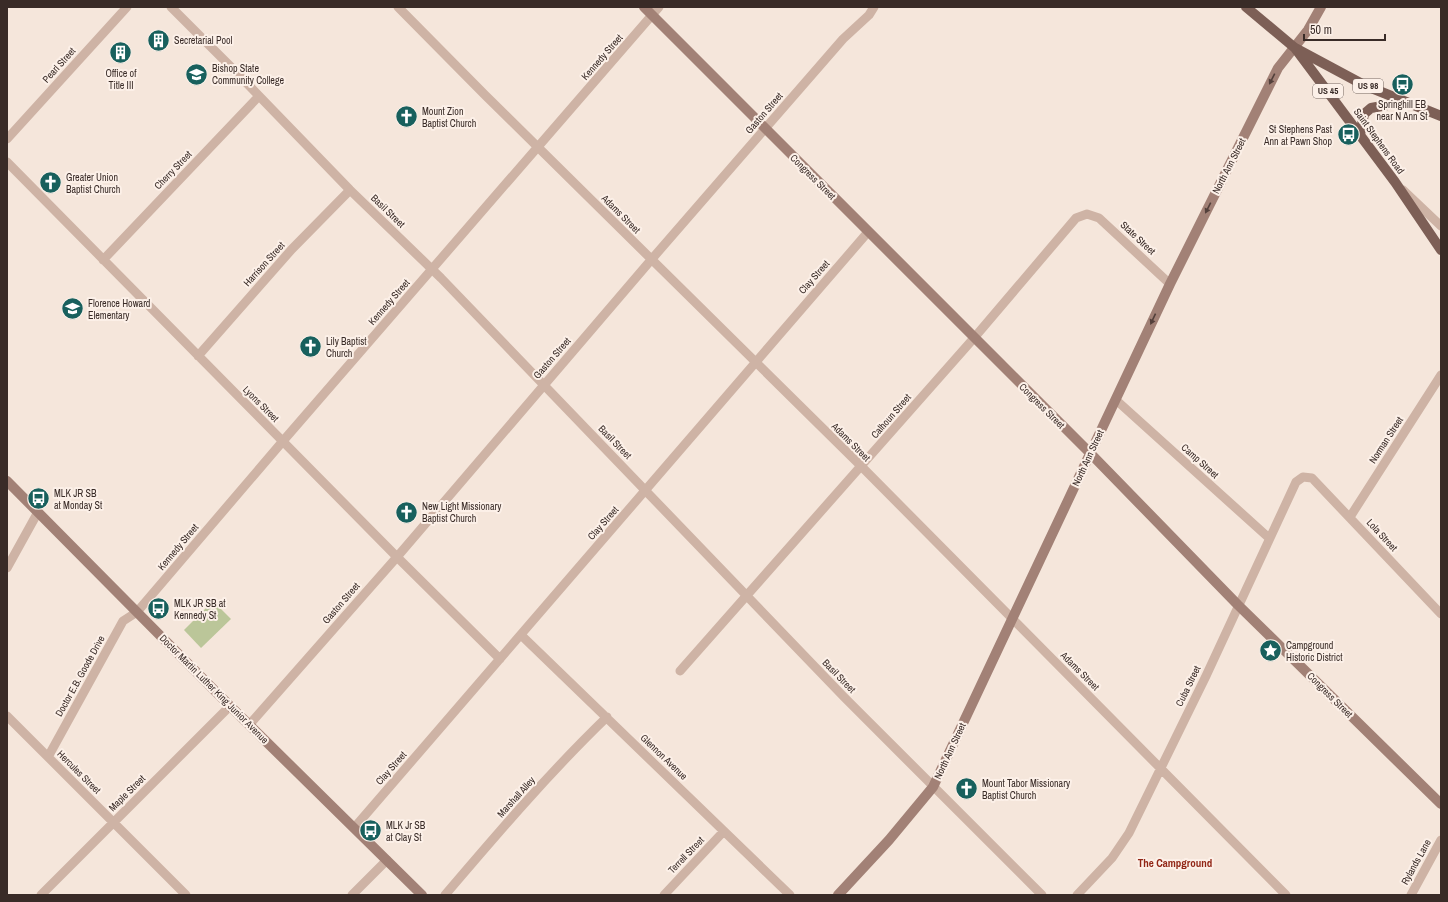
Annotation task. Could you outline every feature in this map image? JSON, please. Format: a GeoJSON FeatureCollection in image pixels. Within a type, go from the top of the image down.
{"type":"FeatureCollection","features":[{"type":"Feature","properties":{"kind":"main road","name":"US 98"},"geometry":{"type":"LineString","coordinates":[[1246,7],[1295,48],[1364,84],[1404,102],[1441,116]]}},
{"type":"Feature","properties":{"kind":"main road","name":"Saint Stephens Road"},"geometry":{"type":"LineString","coordinates":[[1295,48],[1395,182],[1441,250]]}},
{"type":"Feature","properties":{"kind":"main road"},"geometry":{"type":"LineString","coordinates":[[1360,134],[1364,114],[1371,108],[1404,102]]}},
{"type":"Feature","properties":{"kind":"street","name":"Pearl Street"},"geometry":{"type":"LineString","coordinates":[[7,139],[127,7]]}},
{"type":"Feature","properties":{"kind":"street","name":"Basil Street"},"geometry":{"type":"LineString","coordinates":[[171,7],[350,190],[432,269],[844,697],[934,786],[1036,893]]}},
{"type":"Feature","properties":{"kind":"street","name":"Adams Street"},"geometry":{"type":"LineString","coordinates":[[398,7],[538,148],[861,466],[1286,895]]}},
{"type":"Feature","properties":{"kind":"street","name":"Congress Street"},"geometry":{"type":"LineString","coordinates":[[644,7],[1090,453],[1238,605],[1441,804]]}},
{"type":"Feature","properties":{"kind":"street","name":"Kennedy Street"},"geometry":{"type":"LineString","coordinates":[[138,612],[659,7]]}},
{"type":"Feature","properties":{"kind":"street","name":"Gaston Street"},"geometry":{"type":"LineString","coordinates":[[249,725],[397,557],[651,260],[843,39],[869,15],[874,7]]}},
{"type":"Feature","properties":{"kind":"street","name":"North Ann Street"},"geometry":{"type":"LineString","coordinates":[[838,895],[889,840],[934,786],[1170,284],[1278,68],[1308,30],[1321,7]]}},
{"type":"Feature","properties":{"kind":"street","name":"Cherry Street"},"geometry":{"type":"LineString","coordinates":[[103,260],[259,96]]}},
{"type":"Feature","properties":{"kind":"street","name":"Lyons Street"},"geometry":{"type":"LineString","coordinates":[[7,162],[397,557],[500,659]]}},
{"type":"Feature","properties":{"kind":"street"},"geometry":{"type":"LineString","coordinates":[[1395,182],[1441,226]]}},
{"type":"Feature","properties":{"kind":"street","name":"Harrison Street"},"geometry":{"type":"LineString","coordinates":[[198,356],[292,249],[350,190]]}},
{"type":"Feature","properties":{"kind":"street","name":"State Street"},"geometry":{"type":"LineString","coordinates":[[1087,214],[1099,218],[1170,284]]}},
{"type":"Feature","properties":{"kind":"street","name":"Calhoun Street"},"geometry":{"type":"LineString","coordinates":[[680,671],[974,338],[1076,218],[1087,214]]}},
{"type":"Feature","properties":{"kind":"street","name":"Clay Street"},"geometry":{"type":"LineString","coordinates":[[354,828],[868,232]]}},
{"type":"Feature","properties":{"kind":"street","name":"Norman Street"},"geometry":{"type":"LineString","coordinates":[[1350,517],[1441,375]]}},
{"type":"Feature","properties":{"kind":"street","name":"Camp Street"},"geometry":{"type":"LineString","coordinates":[[1116,400],[1269,538]]}},
{"type":"Feature","properties":{"kind":"street","name":"Lola Street"},"geometry":{"type":"LineString","coordinates":[[1303,477],[1312,478],[1441,614]]}},
{"type":"Feature","properties":{"kind":"street","name":"Cuba Street"},"geometry":{"type":"LineString","coordinates":[[1078,895],[1112,858],[1129,833],[1206,676],[1296,482],[1303,477]]}},
{"type":"Feature","properties":{"kind":"street","name":"Doctor Martin Luther King Junior Avenue"},"geometry":{"type":"LineString","coordinates":[[7,481],[249,725],[422,895]]}},
{"type":"Feature","properties":{"kind":"street"},"geometry":{"type":"LineString","coordinates":[[7,568],[38,512]]}},
{"type":"Feature","properties":{"kind":"street","name":"Doctor E.B. Goode Drive"},"geometry":{"type":"LineString","coordinates":[[48,757],[123,621],[138,612]]}},
{"type":"Feature","properties":{"kind":"street","name":"Glennon Avenue"},"geometry":{"type":"LineString","coordinates":[[521,635],[790,895]]}},
{"type":"Feature","properties":{"kind":"street","name":"Maple Street"},"geometry":{"type":"LineString","coordinates":[[41,895],[230,706]]}},
{"type":"Feature","properties":{"kind":"street","name":"Hercules Street"},"geometry":{"type":"LineString","coordinates":[[7,716],[186,895]]}},
{"type":"Feature","properties":{"kind":"street","name":"Marshall Alley"},"geometry":{"type":"LineString","coordinates":[[445,895],[523,804],[576,747],[607,718]]}},
{"type":"Feature","properties":{"kind":"street","name":"Terrell Street"},"geometry":{"type":"LineString","coordinates":[[664,895],[724,831]]}},
{"type":"Feature","properties":{"kind":"street","name":"Rylands Lane"},"geometry":{"type":"LineString","coordinates":[[1411,895],[1441,840]]}},
{"type":"Feature","properties":{"kind":"street"},"geometry":{"type":"LineString","coordinates":[[352,895],[387,860]]}},
{"type":"Feature","properties":{"kind":"green space"},"geometry":{"type":"Polygon","coordinates":[[[213,601],[231,619],[201,648],[184,630],[213,601]]]}},
{"type":"Feature","properties":{"kind":"place","name":"Secretarial Pool"},"geometry":{"type":"Point","coordinates":[158,40]}},
{"type":"Feature","properties":{"kind":"place","name":"Office of Title III"},"geometry":{"type":"Point","coordinates":[121,53]}},
{"type":"Feature","properties":{"kind":"place","name":"Bishop State Community College"},"geometry":{"type":"Point","coordinates":[196,74]}},
{"type":"Feature","properties":{"kind":"place","name":"Springhill EB near N Ann St"},"geometry":{"type":"Point","coordinates":[1402,84]}},
{"type":"Feature","properties":{"kind":"place","name":"Mount Zion Baptist Church"},"geometry":{"type":"Point","coordinates":[407,117]}},
{"type":"Feature","properties":{"kind":"place","name":"St Stephens Past Ann at Pawn Shop"},"geometry":{"type":"Point","coordinates":[1348,135]}},
{"type":"Feature","properties":{"kind":"place","name":"Greater Union Baptist Church"},"geometry":{"type":"Point","coordinates":[51,183]}},
{"type":"Feature","properties":{"kind":"place","name":"Florence Howard Elementary"},"geometry":{"type":"Point","coordinates":[73,309]}},
{"type":"Feature","properties":{"kind":"place","name":"Lily Baptist Church"},"geometry":{"type":"Point","coordinates":[310,347]}},
{"type":"Feature","properties":{"kind":"place","name":"MLK JR SB at Monday St"},"geometry":{"type":"Point","coordinates":[38,499]}},
{"type":"Feature","properties":{"kind":"place","name":"New Light Missionary Baptist Church"},"geometry":{"type":"Point","coordinates":[406,512]}},
{"type":"Feature","properties":{"kind":"place","name":"MLK JR SB at Kennedy St"},"geometry":{"type":"Point","coordinates":[159,609]}},
{"type":"Feature","properties":{"kind":"place","name":"Campground Historic District"},"geometry":{"type":"Point","coordinates":[1270,651]}},
{"type":"Feature","properties":{"kind":"place","name":"Mount Tabor Missionary Baptist Church"},"geometry":{"type":"Point","coordinates":[967,789]}},
{"type":"Feature","properties":{"kind":"place","name":"MLK Jr SB at Clay St"},"geometry":{"type":"Point","coordinates":[371,831]}},
{"type":"Feature","properties":{"kind":"district","name":"The Campground"},"geometry":{"type":"Point","coordinates":[1175,863]}}]}
